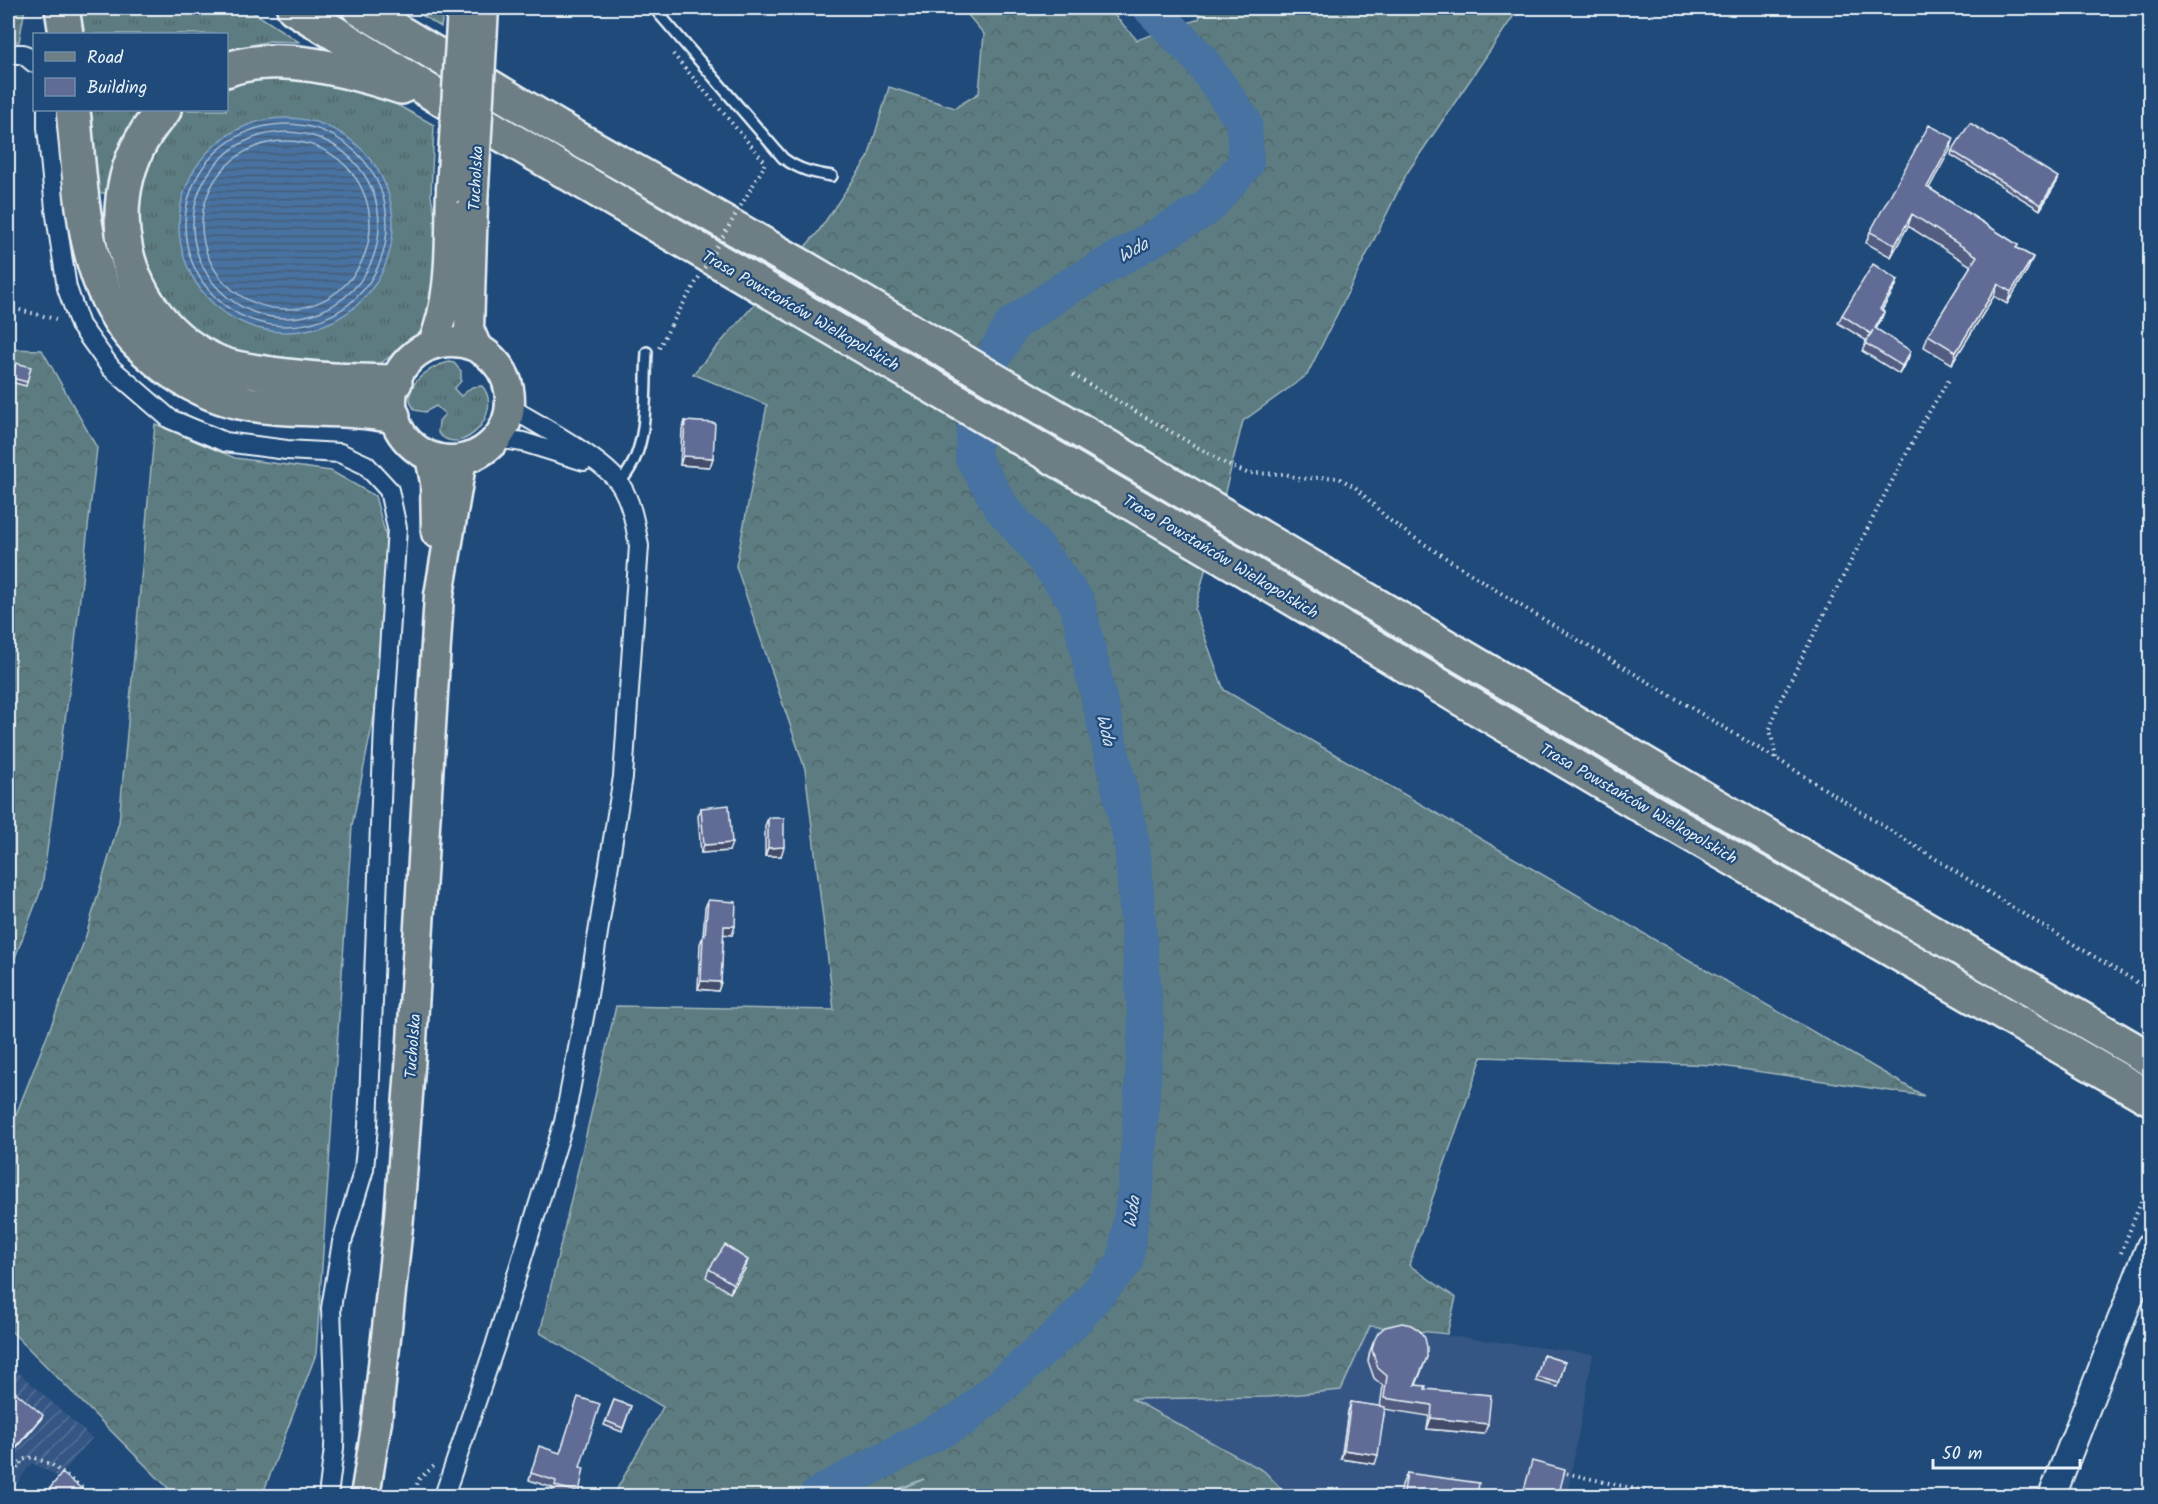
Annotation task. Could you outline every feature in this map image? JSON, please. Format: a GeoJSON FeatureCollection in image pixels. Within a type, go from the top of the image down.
{"type":"FeatureCollection","features":[{"type":"Feature","properties":{"kind":"highway"},"geometry":{"type":"LineString","coordinates":[[62,8],[66,33]]}},
{"type":"Feature","properties":{"kind":"highway","name":"Trasa Powstańców Wielkopolskich"},"geometry":{"type":"LineString","coordinates":[[294,8],[445,101],[1267,583],[1647,809],[2149,1097]]}},
{"type":"Feature","properties":{"kind":"highway"},"geometry":{"type":"LineString","coordinates":[[359,8],[557,127],[803,267],[1756,830],[2151,1059]]}},
{"type":"Feature","properties":{"kind":"highway"},"geometry":{"type":"LineString","coordinates":[[228,70],[255,64],[288,62],[321,65],[445,101]]}},
{"type":"Feature","properties":{"kind":"highway"},"geometry":{"type":"LineString","coordinates":[[73,111],[84,219],[91,249],[106,294],[122,324],[137,342],[178,377],[194,386],[239,402],[393,416]]}},
{"type":"Feature","properties":{"kind":"highway"},"geometry":{"type":"LineString","coordinates":[[163,111],[147,131],[131,162],[122,200],[126,254],[133,276],[145,300],[163,324],[192,348],[219,363],[243,370],[339,381],[395,382]]}},
{"type":"Feature","properties":{"kind":"main road","name":"Tucholska"},"geometry":{"type":"LineString","coordinates":[[462,8],[462,196],[469,329],[477,348]]}},
{"type":"Feature","properties":{"kind":"main road","name":"Tucholska"},"geometry":{"type":"LineString","coordinates":[[432,345],[440,328],[462,196],[484,8]]}},
{"type":"Feature","properties":{"kind":"main road"},"geometry":{"type":"LineString","coordinates":[[447,342],[463,343],[477,348],[494,360],[508,387],[509,407],[504,425],[496,438],[479,453],[462,459],[446,460],[430,456],[410,444],[399,431],[393,416],[391,401],[395,382],[409,359],[424,348],[447,342]]}},
{"type":"Feature","properties":{"kind":"main road","name":"Tucholska"},"geometry":{"type":"LineString","coordinates":[[366,1497],[377,1421],[399,1217],[412,1041],[439,595],[435,482],[430,456]]}},
{"type":"Feature","properties":{"kind":"main road","name":"Tucholska"},"geometry":{"type":"LineString","coordinates":[[439,595],[462,459]]}},
{"type":"Feature","properties":{"kind":"street"},"geometry":{"type":"LineString","coordinates":[[8,54],[23,54],[33,62]]}},
{"type":"Feature","properties":{"kind":"street"},"geometry":{"type":"LineString","coordinates":[[47,111],[46,127],[55,209],[67,288],[80,325],[111,368],[170,419],[225,442],[286,450],[340,453],[366,465],[388,490],[397,528],[384,726],[368,1126],[364,1169],[342,1242],[331,1308],[334,1448],[328,1497]]}},
{"type":"Feature","properties":{"kind":"street"},"geometry":{"type":"LineString","coordinates":[[444,1497],[495,1346],[564,1122],[587,1001],[622,777],[639,546],[634,512],[619,483],[603,467],[547,429],[509,407]]}},
{"type":"Feature","properties":{"kind":"street"},"geometry":{"type":"LineString","coordinates":[[496,438],[523,442],[603,467]]}},
{"type":"Feature","properties":{"kind":"street"},"geometry":{"type":"LineString","coordinates":[[2052,1497],[2151,1246]]}},
{"type":"Feature","properties":{"kind":"lane"},"geometry":{"type":"LineString","coordinates":[[654,8],[783,158],[794,166],[809,172],[832,176]]}},
{"type":"Feature","properties":{"kind":"lane"},"geometry":{"type":"LineString","coordinates":[[619,483],[630,472],[637,458],[643,422],[646,352]]}},
{"type":"Feature","properties":{"kind":"path"},"geometry":{"type":"LineString","coordinates":[[646,352],[659,348],[763,168]]}},
{"type":"Feature","properties":{"kind":"path"},"geometry":{"type":"LineString","coordinates":[[8,307],[80,325]]}},
{"type":"Feature","properties":{"kind":"path"},"geometry":{"type":"LineString","coordinates":[[1073,375],[1228,465],[1247,473],[1286,474],[1300,479],[1339,478],[1355,487],[1388,519],[1410,535],[1518,604],[1776,759],[2015,909],[2151,990]]}},
{"type":"Feature","properties":{"kind":"path"},"geometry":{"type":"LineString","coordinates":[[1776,759],[1770,729],[1778,705],[1887,490],[1950,378]]}},
{"type":"Feature","properties":{"kind":"path"},"geometry":{"type":"LineString","coordinates":[[8,1484],[22,1460],[33,1457],[52,1466],[93,1497]]}},
{"type":"Feature","properties":{"kind":"path"},"geometry":{"type":"LineString","coordinates":[[1558,1472],[1665,1497]]}},
{"type":"Feature","properties":{"kind":"path"},"geometry":{"type":"LineString","coordinates":[[285,1497],[289,1495],[300,1497]]}},
{"type":"Feature","properties":{"kind":"shaded area"},"geometry":{"type":"Polygon","coordinates":[[[1370,1326],[1593,1354],[1567,1496],[1288,1496],[1264,1471],[1130,1399],[1269,1397],[1370,1326]]]}},
{"type":"Feature","properties":{"kind":"shaded area"},"geometry":{"type":"Polygon","coordinates":[[[8,1363],[92,1438],[59,1477],[32,1463],[8,1495],[8,1363]]]}},
{"type":"Feature","properties":{"kind":"green space"},"geometry":{"type":"Polygon","coordinates":[[[8,8],[25,8],[19,42],[8,40],[8,8]]]}},
{"type":"Feature","properties":{"kind":"green space"},"geometry":{"type":"Polygon","coordinates":[[[78,8],[247,8],[299,42],[270,41],[228,51],[228,33],[83,33],[78,8]]]}},
{"type":"Feature","properties":{"kind":"green space"},"geometry":{"type":"Polygon","coordinates":[[[410,8],[444,8],[441,27],[410,8]]]}},
{"type":"Feature","properties":{"kind":"green space"},"geometry":{"type":"Polygon","coordinates":[[[962,8],[1108,8],[1137,40],[1199,19],[1202,8],[1519,8],[1407,173],[1307,375],[1243,421],[1195,610],[1224,690],[1924,1096],[1715,1065],[1482,1057],[1409,1265],[1456,1298],[1447,1334],[1370,1326],[1341,1390],[1269,1397],[1132,1399],[1264,1471],[1288,1496],[886,1496],[924,1479],[879,1496],[613,1496],[663,1407],[540,1333],[616,1006],[834,1010],[805,769],[736,566],[767,405],[693,374],[818,232],[868,158],[889,87],[955,108],[979,93],[984,34],[962,8]]]}},
{"type":"Feature","properties":{"kind":"green space"},"geometry":{"type":"Polygon","coordinates":[[[306,71],[390,101],[434,125],[431,196],[439,233],[429,328],[374,368],[250,361],[207,344],[179,319],[148,279],[132,206],[162,129],[182,111],[228,111],[228,82],[306,71]]]}},
{"type":"Feature","properties":{"kind":"green space"},"geometry":{"type":"Polygon","coordinates":[[[91,111],[142,111],[120,149],[107,194],[98,192],[91,111]]]}},
{"type":"Feature","properties":{"kind":"green space"},"geometry":{"type":"Polygon","coordinates":[[[705,236],[714,236],[793,283],[790,289],[705,236]]]}},
{"type":"Feature","properties":{"kind":"green space"},"geometry":{"type":"Polygon","coordinates":[[[8,349],[42,350],[97,448],[71,677],[42,887],[8,976],[8,349]]]}},
{"type":"Feature","properties":{"kind":"green space"},"geometry":{"type":"Polygon","coordinates":[[[449,362],[454,363],[461,371],[461,381],[454,389],[461,396],[472,387],[482,386],[488,397],[485,419],[469,437],[458,441],[448,440],[438,433],[439,421],[445,414],[436,406],[425,412],[415,410],[410,394],[418,379],[425,373],[449,362]]]}},
{"type":"Feature","properties":{"kind":"green space"},"geometry":{"type":"Polygon","coordinates":[[[155,424],[235,458],[331,471],[375,496],[389,547],[380,686],[352,826],[316,1354],[262,1496],[176,1496],[8,1328],[8,1135],[85,939],[119,822],[155,424]]]}},
{"type":"Feature","properties":{"kind":"water"},"geometry":{"type":"Polygon","coordinates":[[[286,118],[307,120],[327,126],[362,149],[385,184],[391,204],[393,225],[391,246],[385,266],[362,301],[327,324],[307,330],[286,332],[265,330],[245,324],[210,301],[187,266],[181,246],[179,225],[181,204],[187,184],[210,149],[245,126],[265,120],[286,118]]]}},
{"type":"Feature","properties":{"kind":"building"},"geometry":{"type":"Polygon","coordinates":[[[1970,123],[2058,177],[2041,205],[1952,151],[1970,123]]]}},
{"type":"Feature","properties":{"kind":"building"},"geometry":{"type":"Polygon","coordinates":[[[1929,125],[1954,138],[1927,187],[2018,245],[2016,248],[2033,257],[2011,292],[1998,284],[1956,352],[1928,335],[1977,256],[1912,214],[1895,245],[1870,232],[1929,125]]]}},
{"type":"Feature","properties":{"kind":"building"},"geometry":{"type":"Polygon","coordinates":[[[1873,264],[1898,280],[1880,309],[1884,312],[1875,328],[1911,351],[1902,366],[1865,343],[1871,334],[1842,315],[1873,264]]]}},
{"type":"Feature","properties":{"kind":"building"},"geometry":{"type":"Polygon","coordinates":[[[16,363],[31,367],[27,382],[12,378],[16,363]]]}},
{"type":"Feature","properties":{"kind":"building"},"geometry":{"type":"Polygon","coordinates":[[[685,421],[715,423],[713,458],[683,456],[685,421]]]}},
{"type":"Feature","properties":{"kind":"building"},"geometry":{"type":"Polygon","coordinates":[[[729,805],[732,843],[704,845],[701,808],[729,805]]]}},
{"type":"Feature","properties":{"kind":"building"},"geometry":{"type":"Polygon","coordinates":[[[768,818],[784,818],[784,847],[768,848],[768,818]]]}},
{"type":"Feature","properties":{"kind":"building"},"geometry":{"type":"Polygon","coordinates":[[[708,900],[736,902],[735,926],[724,926],[721,982],[701,981],[703,935],[705,935],[708,900]]]}},
{"type":"Feature","properties":{"kind":"building"},"geometry":{"type":"Polygon","coordinates":[[[725,1245],[748,1260],[733,1284],[709,1269],[725,1245]]]}},
{"type":"Feature","properties":{"kind":"building"},"geometry":{"type":"Polygon","coordinates":[[[1402,1323],[1419,1330],[1425,1338],[1427,1347],[1427,1357],[1415,1385],[1426,1386],[1425,1389],[1491,1395],[1488,1424],[1431,1418],[1432,1405],[1384,1398],[1387,1376],[1378,1368],[1372,1350],[1374,1341],[1385,1327],[1402,1323]]]}},
{"type":"Feature","properties":{"kind":"building"},"geometry":{"type":"Polygon","coordinates":[[[1543,1355],[1565,1362],[1559,1383],[1537,1377],[1543,1355]]]}},
{"type":"Feature","properties":{"kind":"building"},"geometry":{"type":"Polygon","coordinates":[[[8,1386],[43,1415],[8,1457],[8,1386]]]}},
{"type":"Feature","properties":{"kind":"building"},"geometry":{"type":"Polygon","coordinates":[[[578,1397],[600,1404],[580,1467],[584,1468],[579,1492],[555,1486],[556,1481],[531,1473],[539,1446],[560,1453],[578,1397]]]}},
{"type":"Feature","properties":{"kind":"building"},"geometry":{"type":"Polygon","coordinates":[[[614,1400],[631,1406],[623,1428],[606,1421],[614,1400]]]}},
{"type":"Feature","properties":{"kind":"building"},"geometry":{"type":"Polygon","coordinates":[[[1351,1402],[1385,1407],[1378,1455],[1344,1450],[1351,1402]]]}},
{"type":"Feature","properties":{"kind":"building"},"geometry":{"type":"Polygon","coordinates":[[[1532,1461],[1565,1470],[1558,1497],[1522,1497],[1532,1461]]]}},
{"type":"Feature","properties":{"kind":"building"},"geometry":{"type":"Polygon","coordinates":[[[62,1473],[92,1497],[43,1497],[62,1473]]]}},
{"type":"Feature","properties":{"kind":"building"},"geometry":{"type":"Polygon","coordinates":[[[1407,1473],[1479,1483],[1477,1497],[1403,1497],[1407,1473]]]}},
{"type":"Feature","properties":{"kind":"waterway","name":"Wda"},"geometry":{"type":"LineString","coordinates":[[817,1496],[964,1418],[1069,1326],[1125,1262],[1137,1177],[1146,1024],[1132,843],[1077,602],[1036,547],[1002,508],[973,458],[977,385],[1013,324],[1065,289],[1207,208],[1246,163],[1244,122],[1200,59],[1151,8]]}}]}
